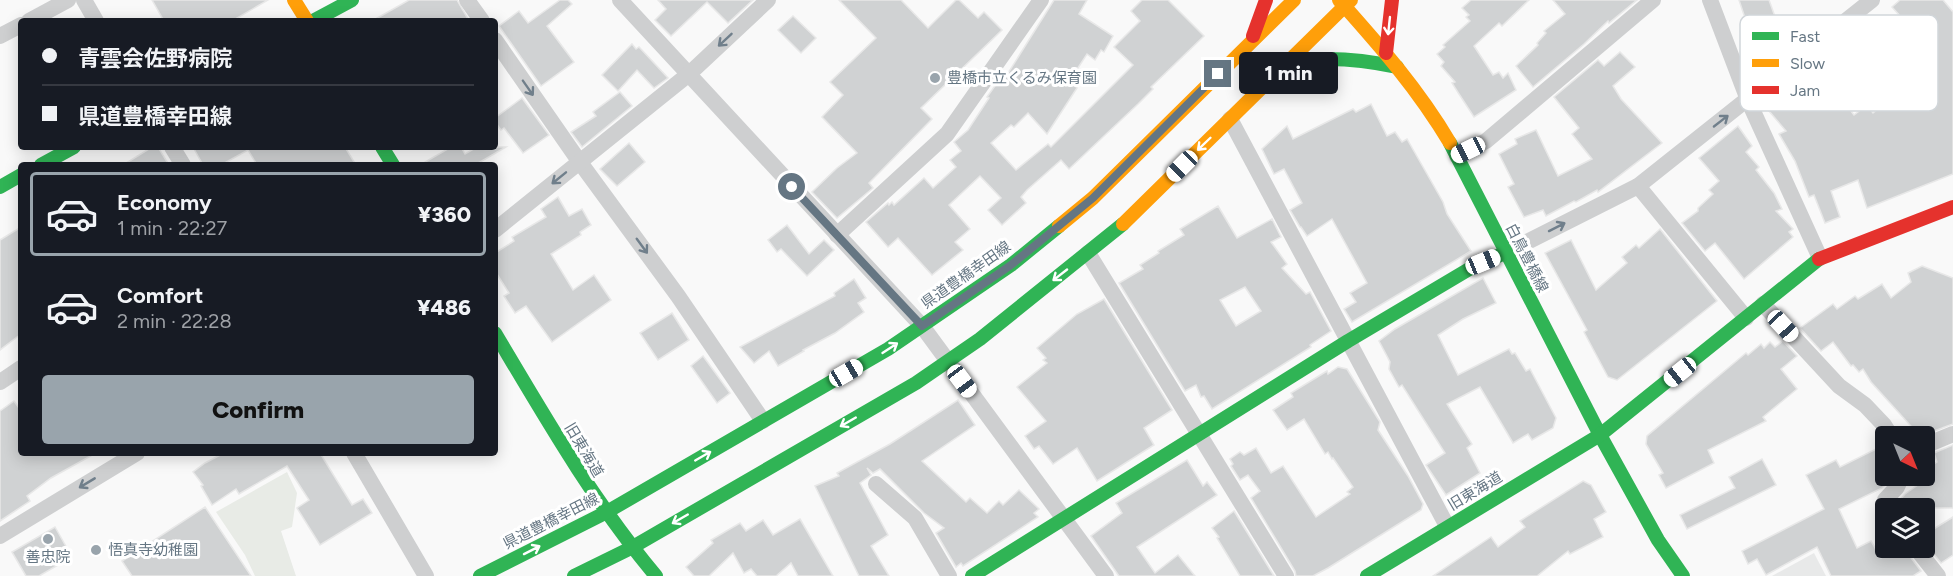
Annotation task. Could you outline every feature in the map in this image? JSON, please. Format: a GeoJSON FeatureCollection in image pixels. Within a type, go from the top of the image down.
{"type":"FeatureCollection","features":[{"type":"Feature","properties":{"kind":"main road"},"geometry":{"type":"LineString","coordinates":[[294,0],[305,18]]}},
{"type":"Feature","properties":{"kind":"main road"},"geometry":{"type":"LineString","coordinates":[[319,18],[352,0]]}},
{"type":"Feature","properties":{"kind":"main road"},"geometry":{"type":"LineString","coordinates":[[1250,43],[1266,0]]}},
{"type":"Feature","properties":{"kind":"main road","name":"県道豊橋幸田線"},"geometry":{"type":"LineString","coordinates":[[480,576],[604,513],[888,350],[1011,265],[1093,198],[1294,0]]}},
{"type":"Feature","properties":{"kind":"main road"},"geometry":{"type":"LineString","coordinates":[[1386,53],[1392,0]]}},
{"type":"Feature","properties":{"kind":"main road"},"geometry":{"type":"LineString","coordinates":[[574,576],[631,548],[916,383],[948,362],[1118,229],[1289,62],[1345,2]]}},
{"type":"Feature","properties":{"kind":"main road","name":"白鳥豊橋線"},"geometry":{"type":"LineString","coordinates":[[1345,2],[1429,108],[1457,156],[1600,435],[1658,540],[1683,576]]}},
{"type":"Feature","properties":{"kind":"main road"},"geometry":{"type":"LineString","coordinates":[[1289,62],[1309,58],[1349,58],[1397,67]]}},
{"type":"Feature","properties":{"kind":"main road"},"geometry":{"type":"LineString","coordinates":[[46,162],[68,150]]}},
{"type":"Feature","properties":{"kind":"main road"},"geometry":{"type":"LineString","coordinates":[[0,187],[18,177]]}},
{"type":"Feature","properties":{"kind":"main road","name":"旧東海道"},"geometry":{"type":"LineString","coordinates":[[1367,576],[1600,435],[1820,258],[1953,207]]}},
{"type":"Feature","properties":{"kind":"main road"},"geometry":{"type":"LineString","coordinates":[[972,576],[1348,341],[1476,265],[1505,253]]}},
{"type":"Feature","properties":{"kind":"main road","name":"旧東海道"},"geometry":{"type":"LineString","coordinates":[[498,338],[604,513],[656,576]]}},
{"type":"Feature","properties":{"kind":"main road","name":"白鳥豊橋線"},"geometry":{"type":"LineString","coordinates":[[1658,540],[1670,576]]}},
{"type":"Feature","properties":{"kind":"street"},"geometry":{"type":"LineString","coordinates":[[34,18],[68,0]]}},
{"type":"Feature","properties":{"kind":"street"},"geometry":{"type":"LineString","coordinates":[[84,0],[94,18]]}},
{"type":"Feature","properties":{"kind":"street"},"geometry":{"type":"LineString","coordinates":[[467,0],[480,18]]}},
{"type":"Feature","properties":{"kind":"street"},"geometry":{"type":"LineString","coordinates":[[620,0],[922,326],[1106,576]]}},
{"type":"Feature","properties":{"kind":"street"},"geometry":{"type":"LineString","coordinates":[[498,228],[688,74],[768,0]]}},
{"type":"Feature","properties":{"kind":"street"},"geometry":{"type":"LineString","coordinates":[[837,235],[947,134],[1041,0]]}},
{"type":"Feature","properties":{"kind":"street"},"geometry":{"type":"LineString","coordinates":[[1457,156],[1486,141],[1653,0]]}},
{"type":"Feature","properties":{"kind":"street"},"geometry":{"type":"LineString","coordinates":[[1710,0],[1740,79]]}},
{"type":"Feature","properties":{"kind":"street"},"geometry":{"type":"LineString","coordinates":[[1853,15],[1872,0]]}},
{"type":"Feature","properties":{"kind":"street"},"geometry":{"type":"LineString","coordinates":[[0,36],[18,27]]}},
{"type":"Feature","properties":{"kind":"street"},"geometry":{"type":"LineString","coordinates":[[498,44],[579,161],[678,296],[763,421]]}},
{"type":"Feature","properties":{"kind":"street"},"geometry":{"type":"LineString","coordinates":[[1505,253],[1638,186],[1740,106]]}},
{"type":"Feature","properties":{"kind":"street"},"geometry":{"type":"LineString","coordinates":[[1753,111],[1820,258]]}},
{"type":"Feature","properties":{"kind":"street"},"geometry":{"type":"LineString","coordinates":[[1230,119],[1447,526]]}},
{"type":"Feature","properties":{"kind":"street"},"geometry":{"type":"LineString","coordinates":[[1638,186],[1746,318]]}},
{"type":"Feature","properties":{"kind":"street"},"geometry":{"type":"LineString","coordinates":[[1088,253],[1286,576]]}},
{"type":"Feature","properties":{"kind":"street"},"geometry":{"type":"LineString","coordinates":[[1763,304],[1839,386],[1865,405],[1885,426]]}},
{"type":"Feature","properties":{"kind":"street"},"geometry":{"type":"LineString","coordinates":[[0,382],[18,370]]}},
{"type":"Feature","properties":{"kind":"street"},"geometry":{"type":"LineString","coordinates":[[1935,441],[1953,434]]}},
{"type":"Feature","properties":{"kind":"street"},"geometry":{"type":"LineString","coordinates":[[0,536],[132,456]]}},
{"type":"Feature","properties":{"kind":"street"},"geometry":{"type":"LineString","coordinates":[[356,456],[426,576]]}},
{"type":"Feature","properties":{"kind":"street"},"geometry":{"type":"LineString","coordinates":[[876,484],[915,518],[949,576]]}},
{"type":"Feature","properties":{"kind":"street"},"geometry":{"type":"LineString","coordinates":[[1887,498],[1897,486]]}},
{"type":"Feature","properties":{"kind":"street"},"geometry":{"type":"LineString","coordinates":[[1924,558],[1938,576]]}},
{"type":"Feature","properties":{"kind":"shaded area"},"geometry":{"type":"Polygon","coordinates":[[[287,472],[297,493],[292,527],[281,531],[296,576],[255,576],[245,555],[216,512],[287,472]]]}},
{"type":"Feature","properties":{"kind":"shaded area"},"geometry":{"type":"Polygon","coordinates":[[[1814,553],[1826,576],[1772,576],[1814,553]]]}},
{"type":"Feature","properties":{"kind":"building"},"geometry":{"type":"Polygon","coordinates":[[[152,0],[268,0],[237,18],[162,18],[152,0]]]}},
{"type":"Feature","properties":{"kind":"building"},"geometry":{"type":"Polygon","coordinates":[[[409,0],[457,0],[467,18],[377,18],[409,0]]]}},
{"type":"Feature","properties":{"kind":"building"},"geometry":{"type":"Polygon","coordinates":[[[560,0],[568,0],[572,4],[547,26],[574,62],[541,86],[499,26],[519,11],[528,23],[560,0]]]}},
{"type":"Feature","properties":{"kind":"building"},"geometry":{"type":"Polygon","coordinates":[[[658,0],[753,0],[728,23],[707,2],[671,36],[655,20],[666,9],[658,0]]]}},
{"type":"Feature","properties":{"kind":"building"},"geometry":{"type":"Polygon","coordinates":[[[839,0],[901,0],[928,28],[956,0],[959,0],[978,18],[984,12],[1002,30],[921,108],[932,119],[869,183],[873,188],[837,218],[812,192],[857,153],[822,117],[843,95],[830,82],[876,38],[839,0]]]}},
{"type":"Feature","properties":{"kind":"building"},"geometry":{"type":"Polygon","coordinates":[[[1054,0],[1087,0],[1079,14],[1113,36],[1104,52],[1101,50],[1095,60],[1087,54],[1070,80],[1077,88],[1047,134],[1028,113],[1014,127],[1011,125],[991,143],[1016,170],[1048,144],[1051,147],[1133,65],[1114,47],[1140,21],[1131,11],[1142,0],[1168,0],[1204,36],[1151,87],[1153,89],[1138,104],[1069,169],[1061,160],[1027,190],[1021,197],[1026,203],[1002,225],[988,210],[1001,198],[980,176],[949,205],[970,229],[955,242],[963,250],[932,275],[898,238],[888,247],[866,222],[888,203],[889,205],[892,202],[894,205],[924,178],[933,188],[956,167],[950,160],[961,151],[954,142],[968,130],[1002,76],[1005,78],[1054,0]]]}},
{"type":"Feature","properties":{"kind":"building"},"geometry":{"type":"Polygon","coordinates":[[[1471,0],[1529,0],[1502,26],[1499,23],[1474,46],[1493,75],[1499,72],[1503,78],[1508,73],[1516,90],[1474,117],[1452,83],[1455,82],[1441,66],[1444,62],[1437,54],[1445,47],[1443,45],[1470,21],[1466,17],[1469,15],[1462,8],[1471,0]]]}},
{"type":"Feature","properties":{"kind":"building"},"geometry":{"type":"Polygon","coordinates":[[[1553,0],[1637,0],[1609,23],[1608,21],[1533,87],[1516,66],[1538,45],[1537,43],[1546,33],[1544,31],[1565,14],[1553,0]]]}},
{"type":"Feature","properties":{"kind":"building"},"geometry":{"type":"Polygon","coordinates":[[[1739,0],[1769,0],[1774,15],[1744,15],[1739,0]]]}},
{"type":"Feature","properties":{"kind":"building"},"geometry":{"type":"Polygon","coordinates":[[[1900,0],[1943,0],[1953,12],[1953,174],[1867,208],[1858,180],[1831,191],[1840,217],[1825,223],[1814,195],[1809,197],[1795,161],[1779,134],[1786,131],[1769,111],[1851,111],[1854,115],[1859,111],[1873,113],[1875,111],[1938,111],[1938,15],[1899,15],[1892,7],[1900,0]]]}},
{"type":"Feature","properties":{"kind":"building"},"geometry":{"type":"Polygon","coordinates":[[[793,16],[816,38],[801,53],[778,30],[793,16]]]}},
{"type":"Feature","properties":{"kind":"building"},"geometry":{"type":"Polygon","coordinates":[[[632,44],[636,49],[639,47],[668,78],[654,88],[637,70],[618,91],[602,75],[632,44]]]}},
{"type":"Feature","properties":{"kind":"building"},"geometry":{"type":"Polygon","coordinates":[[[1620,52],[1635,67],[1613,86],[1621,99],[1662,143],[1598,192],[1597,190],[1546,216],[1543,210],[1524,217],[1508,187],[1514,184],[1499,154],[1517,144],[1515,139],[1536,130],[1558,176],[1592,159],[1572,134],[1579,128],[1554,97],[1598,60],[1604,66],[1620,52]]]}},
{"type":"Feature","properties":{"kind":"building"},"geometry":{"type":"Polygon","coordinates":[[[620,92],[632,106],[582,147],[571,132],[596,116],[593,112],[620,92]]]}},
{"type":"Feature","properties":{"kind":"building"},"geometry":{"type":"Polygon","coordinates":[[[522,98],[549,135],[523,153],[504,128],[501,130],[498,126],[498,116],[522,98]]]}},
{"type":"Feature","properties":{"kind":"building"},"geometry":{"type":"Polygon","coordinates":[[[1371,104],[1387,136],[1395,132],[1402,142],[1407,139],[1443,202],[1447,214],[1471,251],[1352,322],[1344,309],[1356,302],[1350,293],[1367,283],[1332,219],[1307,236],[1290,210],[1302,203],[1284,169],[1274,174],[1262,149],[1287,126],[1293,139],[1353,109],[1356,112],[1371,104]]]}},
{"type":"Feature","properties":{"kind":"building"},"geometry":{"type":"Polygon","coordinates":[[[1738,126],[1752,146],[1746,152],[1759,167],[1756,170],[1774,193],[1782,209],[1776,211],[1793,229],[1789,232],[1793,237],[1744,279],[1715,243],[1705,251],[1682,223],[1698,211],[1698,208],[1713,194],[1709,190],[1719,181],[1699,158],[1738,126]]]}},
{"type":"Feature","properties":{"kind":"building"},"geometry":{"type":"Polygon","coordinates":[[[629,143],[645,162],[617,186],[600,169],[629,143]]]}},
{"type":"Feature","properties":{"kind":"building"},"geometry":{"type":"Polygon","coordinates":[[[498,147],[506,147],[480,162],[425,162],[446,150],[463,150],[465,154],[472,150],[498,150],[498,147]]]}},
{"type":"Feature","properties":{"kind":"building"},"geometry":{"type":"Polygon","coordinates":[[[147,150],[160,150],[167,162],[128,162],[147,150]]]}},
{"type":"Feature","properties":{"kind":"building"},"geometry":{"type":"Polygon","coordinates":[[[195,150],[248,150],[226,162],[201,162],[195,150]]]}},
{"type":"Feature","properties":{"kind":"building"},"geometry":{"type":"Polygon","coordinates":[[[248,150],[347,150],[354,162],[255,162],[248,150]]]}},
{"type":"Feature","properties":{"kind":"building"},"geometry":{"type":"Polygon","coordinates":[[[558,197],[569,216],[582,209],[591,225],[580,232],[581,235],[551,254],[573,290],[594,275],[611,300],[552,342],[526,306],[515,313],[504,296],[509,293],[498,276],[498,251],[514,241],[512,237],[546,217],[541,209],[558,197]]]}},
{"type":"Feature","properties":{"kind":"building"},"geometry":{"type":"Polygon","coordinates":[[[1218,206],[1237,238],[1272,219],[1281,237],[1271,242],[1287,264],[1282,268],[1306,294],[1310,292],[1331,331],[1310,345],[1311,347],[1212,409],[1204,396],[1201,397],[1196,385],[1185,391],[1119,283],[1143,269],[1140,265],[1184,235],[1180,229],[1218,206]],[[1245,287],[1220,300],[1236,326],[1261,311],[1245,287]]]}},
{"type":"Feature","properties":{"kind":"building"},"geometry":{"type":"Polygon","coordinates":[[[787,225],[809,254],[824,240],[834,250],[807,276],[781,249],[777,252],[768,240],[787,225]]]}},
{"type":"Feature","properties":{"kind":"building"},"geometry":{"type":"Polygon","coordinates":[[[18,229],[18,336],[0,350],[0,240],[18,229]]]}},
{"type":"Feature","properties":{"kind":"building"},"geometry":{"type":"Polygon","coordinates":[[[1660,229],[1717,301],[1617,380],[1608,377],[1584,332],[1587,330],[1545,253],[1571,240],[1596,290],[1627,263],[1622,257],[1636,245],[1639,248],[1660,229]]]}},
{"type":"Feature","properties":{"kind":"building"},"geometry":{"type":"Polygon","coordinates":[[[1922,266],[1953,278],[1953,424],[1935,431],[1935,426],[1911,426],[1871,382],[1863,369],[1859,372],[1853,365],[1851,366],[1833,342],[1821,351],[1800,328],[1833,304],[1837,309],[1855,296],[1858,299],[1882,284],[1891,298],[1911,282],[1908,273],[1922,266]]]}},
{"type":"Feature","properties":{"kind":"building"},"geometry":{"type":"Polygon","coordinates":[[[1483,278],[1496,303],[1463,319],[1438,335],[1458,375],[1509,349],[1512,354],[1515,353],[1526,371],[1530,369],[1556,418],[1553,428],[1532,440],[1528,434],[1513,443],[1480,387],[1447,404],[1472,444],[1467,448],[1480,473],[1446,495],[1426,465],[1445,453],[1402,385],[1399,387],[1389,369],[1390,362],[1379,341],[1395,329],[1483,278]]]}},
{"type":"Feature","properties":{"kind":"building"},"geometry":{"type":"Polygon","coordinates":[[[854,279],[866,298],[858,303],[864,312],[835,333],[778,366],[769,351],[754,363],[740,347],[835,296],[834,293],[854,279]]]}},
{"type":"Feature","properties":{"kind":"building"},"geometry":{"type":"Polygon","coordinates":[[[1104,299],[1172,410],[1144,428],[1154,445],[1097,481],[1077,448],[1053,464],[1039,446],[1034,449],[1025,436],[1046,421],[1017,387],[1047,363],[1043,360],[1046,358],[1037,348],[1077,314],[1104,299]]]}},
{"type":"Feature","properties":{"kind":"building"},"geometry":{"type":"Polygon","coordinates":[[[672,313],[689,340],[658,360],[640,333],[672,313]]]}},
{"type":"Feature","properties":{"kind":"building"},"geometry":{"type":"Polygon","coordinates":[[[1783,341],[1797,356],[1781,369],[1797,389],[1763,417],[1766,421],[1708,450],[1714,463],[1666,488],[1659,475],[1663,473],[1646,444],[1647,436],[1746,353],[1748,355],[1761,344],[1764,348],[1770,342],[1775,347],[1783,341]]]}},
{"type":"Feature","properties":{"kind":"building"},"geometry":{"type":"Polygon","coordinates":[[[703,356],[730,393],[717,403],[691,366],[703,356]]]}},
{"type":"Feature","properties":{"kind":"building"},"geometry":{"type":"Polygon","coordinates":[[[1338,367],[1347,369],[1380,422],[1378,430],[1423,504],[1421,510],[1328,568],[1313,576],[1296,576],[1251,498],[1260,491],[1248,475],[1240,480],[1231,466],[1233,464],[1230,459],[1240,452],[1244,455],[1256,448],[1271,473],[1283,466],[1316,517],[1350,494],[1347,492],[1353,487],[1328,452],[1325,454],[1304,419],[1287,430],[1273,410],[1293,397],[1291,393],[1327,371],[1328,374],[1338,367]]]}},
{"type":"Feature","properties":{"kind":"building"},"geometry":{"type":"Polygon","coordinates":[[[958,400],[975,425],[922,461],[966,502],[970,498],[987,513],[999,501],[1003,505],[1019,490],[1039,509],[1034,513],[1038,517],[963,566],[961,563],[956,567],[936,533],[944,528],[924,513],[880,469],[873,473],[867,468],[871,475],[860,483],[888,535],[871,546],[889,576],[859,576],[815,486],[839,476],[837,473],[890,444],[958,400]]]}},
{"type":"Feature","properties":{"kind":"building"},"geometry":{"type":"Polygon","coordinates":[[[14,401],[18,407],[18,456],[91,456],[51,478],[27,496],[30,501],[0,521],[0,411],[14,401]]]}},
{"type":"Feature","properties":{"kind":"building"},"geometry":{"type":"Polygon","coordinates":[[[1953,445],[1953,508],[1935,508],[1935,498],[1901,498],[1916,486],[1935,486],[1935,463],[1937,462],[1935,453],[1953,445]]]}},
{"type":"Feature","properties":{"kind":"building"},"geometry":{"type":"Polygon","coordinates":[[[1875,450],[1875,486],[1884,486],[1839,509],[1857,548],[1871,541],[1875,548],[1875,558],[1911,558],[1921,571],[1913,576],[1831,576],[1817,547],[1766,575],[1757,559],[1748,564],[1742,551],[1824,509],[1806,475],[1836,460],[1840,467],[1875,450]]]}},
{"type":"Feature","properties":{"kind":"building"},"geometry":{"type":"Polygon","coordinates":[[[218,456],[322,456],[352,505],[363,499],[372,513],[320,545],[297,508],[309,500],[287,466],[239,494],[236,489],[212,505],[201,486],[203,485],[193,472],[218,456]]]}},
{"type":"Feature","properties":{"kind":"building"},"geometry":{"type":"Polygon","coordinates":[[[1762,459],[1776,485],[1687,529],[1680,515],[1735,488],[1729,477],[1762,459]]]}},
{"type":"Feature","properties":{"kind":"building"},"geometry":{"type":"Polygon","coordinates":[[[1187,460],[1203,486],[1207,482],[1217,495],[1137,547],[1155,573],[1178,555],[1195,576],[1119,576],[1091,536],[1122,513],[1116,503],[1187,460]]]}},
{"type":"Feature","properties":{"kind":"building"},"geometry":{"type":"Polygon","coordinates":[[[1583,481],[1591,485],[1606,512],[1594,519],[1603,537],[1570,554],[1568,551],[1537,576],[1433,576],[1491,537],[1498,547],[1525,527],[1520,521],[1583,481]]]}},
{"type":"Feature","properties":{"kind":"building"},"geometry":{"type":"Polygon","coordinates":[[[205,507],[251,576],[132,576],[122,561],[205,507]]]}},
{"type":"Feature","properties":{"kind":"building"},"geometry":{"type":"Polygon","coordinates":[[[1234,511],[1274,576],[1240,576],[1212,528],[1234,511]]]}},
{"type":"Feature","properties":{"kind":"building"},"geometry":{"type":"Polygon","coordinates":[[[1953,517],[1953,555],[1941,563],[1935,556],[1935,528],[1953,517]]]}},
{"type":"Feature","properties":{"kind":"building"},"geometry":{"type":"Polygon","coordinates":[[[800,519],[833,576],[798,576],[791,563],[776,576],[757,576],[751,569],[744,573],[733,553],[709,576],[694,576],[686,567],[713,543],[711,540],[740,523],[746,531],[763,520],[773,535],[800,519]]]}},
{"type":"Feature","properties":{"kind":"building","name":"善忠院"},"geometry":{"type":"Polygon","coordinates":[[[55,527],[72,557],[39,576],[26,576],[12,552],[55,527]]]}},
{"type":"Feature","properties":{"kind":"traffic: fast"},"geometry":{"type":"LineString","coordinates":[[319,18],[352,0]]}},
{"type":"Feature","properties":{"kind":"traffic: fast"},"geometry":{"type":"LineString","coordinates":[[1289,62],[1343,59],[1397,67]]}},
{"type":"Feature","properties":{"kind":"traffic: fast"},"geometry":{"type":"LineString","coordinates":[[1450,143],[1600,435],[1658,540],[1683,576]]}},
{"type":"Feature","properties":{"kind":"traffic: fast"},"geometry":{"type":"LineString","coordinates":[[46,162],[68,150]]}},
{"type":"Feature","properties":{"kind":"traffic: fast"},"geometry":{"type":"LineString","coordinates":[[384,150],[391,162]]}},
{"type":"Feature","properties":{"kind":"traffic: fast"},"geometry":{"type":"LineString","coordinates":[[0,187],[18,177]]}},
{"type":"Feature","properties":{"kind":"traffic: fast"},"geometry":{"type":"LineString","coordinates":[[574,576],[631,548],[916,383],[980,339],[1123,224]]}},
{"type":"Feature","properties":{"kind":"traffic: fast"},"geometry":{"type":"LineString","coordinates":[[480,576],[605,513],[888,349],[1011,265],[1059,226]]}},
{"type":"Feature","properties":{"kind":"traffic: fast"},"geometry":{"type":"LineString","coordinates":[[972,576],[1348,341],[1476,265],[1505,253]]}},
{"type":"Feature","properties":{"kind":"traffic: fast"},"geometry":{"type":"LineString","coordinates":[[1367,576],[1600,435],[1819,259]]}},
{"type":"Feature","properties":{"kind":"traffic: fast"},"geometry":{"type":"LineString","coordinates":[[498,338],[551,427],[591,488],[656,576]]}},
{"type":"Feature","properties":{"kind":"traffic: slow"},"geometry":{"type":"LineString","coordinates":[[294,0],[305,18]]}},
{"type":"Feature","properties":{"kind":"traffic: slow"},"geometry":{"type":"LineString","coordinates":[[1059,226],[1093,198],[1294,0]]}},
{"type":"Feature","properties":{"kind":"traffic: slow"},"geometry":{"type":"LineString","coordinates":[[1339,0],[1412,86],[1450,143]]}},
{"type":"Feature","properties":{"kind":"traffic: slow"},"geometry":{"type":"LineString","coordinates":[[1123,224],[1351,0]]}},
{"type":"Feature","properties":{"kind":"traffic: jam"},"geometry":{"type":"LineString","coordinates":[[1253,36],[1266,0]]}},
{"type":"Feature","properties":{"kind":"traffic: jam"},"geometry":{"type":"LineString","coordinates":[[1386,53],[1392,0]]}},
{"type":"Feature","properties":{"kind":"traffic: jam"},"geometry":{"type":"LineString","coordinates":[[1819,259],[1953,207]]}},
{"type":"Feature","properties":{"kind":"place","name":"豊橋市立くるみ保育園"},"geometry":{"type":"Point","coordinates":[935,78]}},
{"type":"Feature","properties":{"kind":"place","name":"善忠院"},"geometry":{"type":"Point","coordinates":[48,539]}},
{"type":"Feature","properties":{"kind":"place","name":"悟真寺幼稚園"},"geometry":{"type":"Point","coordinates":[96,550]}},
{"type":"Feature","properties":{"kind":"route"},"geometry":{"type":"LineString","coordinates":[[792,187],[922,326],[1011,265],[1093,198],[1218,74]]}}]}
